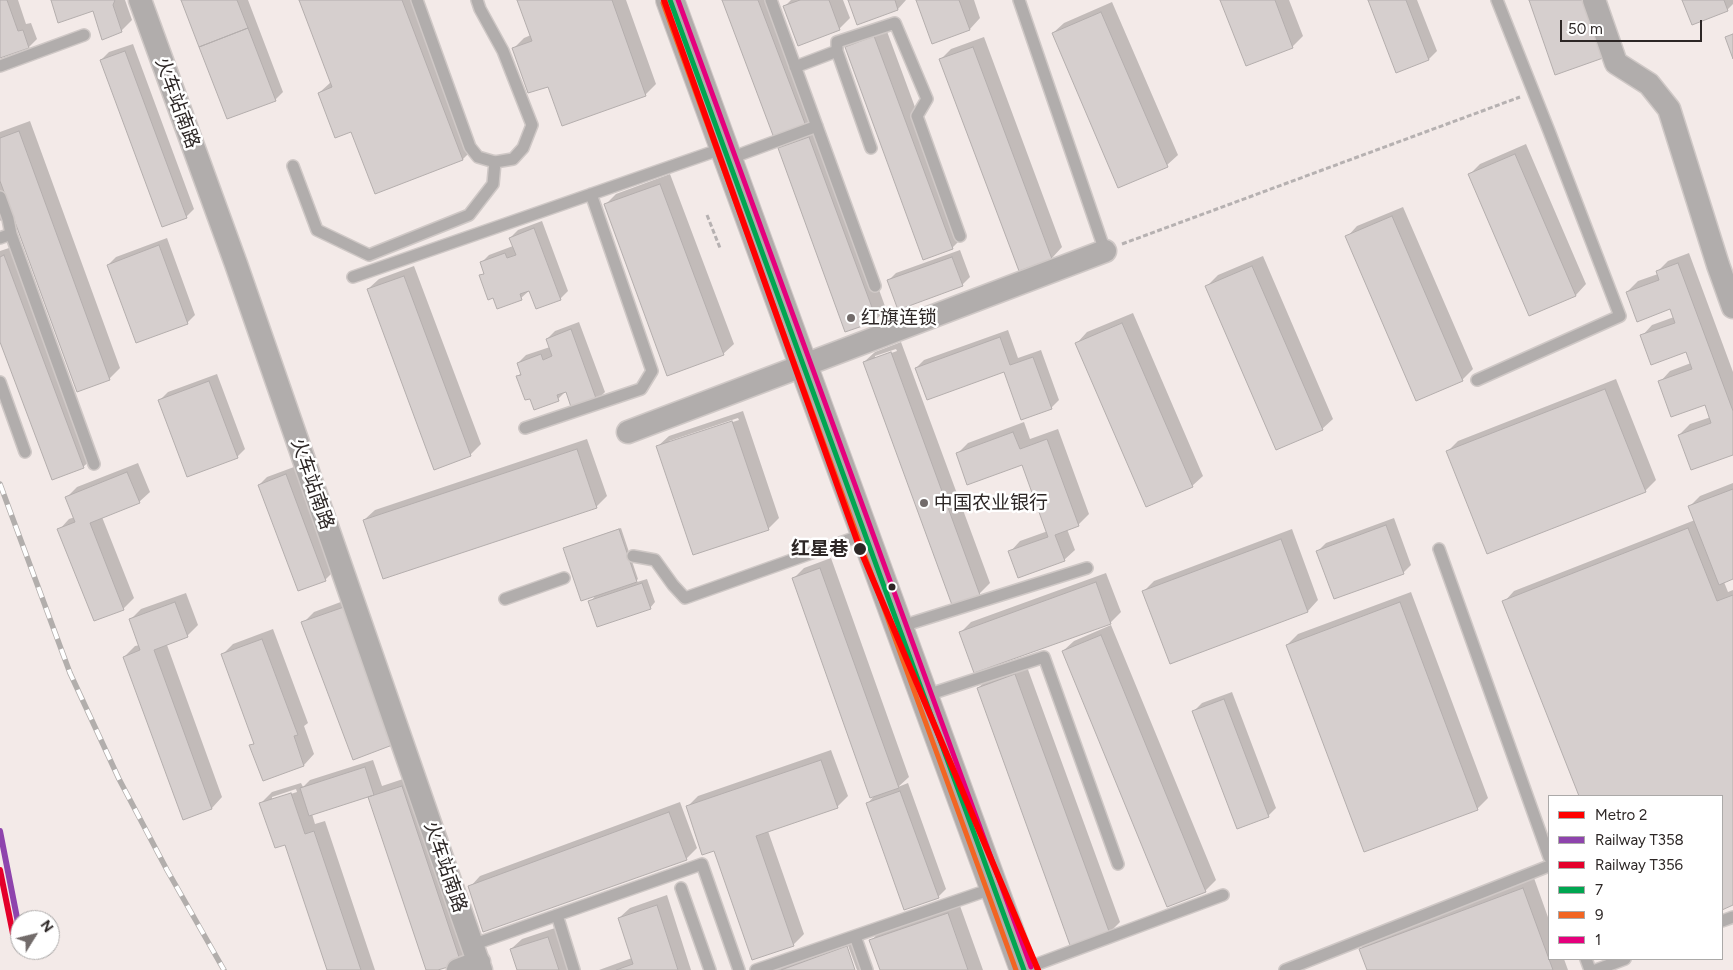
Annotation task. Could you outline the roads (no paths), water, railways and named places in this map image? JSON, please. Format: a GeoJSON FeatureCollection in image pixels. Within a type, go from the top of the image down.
{"type":"FeatureCollection","features":[{"type":"Feature","properties":{"kind":"main road"},"geometry":{"type":"LineString","coordinates":[[670,0],[1024,970]]}},
{"type":"Feature","properties":{"kind":"street","name":"火车站南路"},"geometry":{"type":"LineString","coordinates":[[140,0],[236,264],[478,959]]}},
{"type":"Feature","properties":{"kind":"street"},"geometry":{"type":"LineString","coordinates":[[1594,0],[1616,63],[1649,84],[1669,108],[1733,307]]}},
{"type":"Feature","properties":{"kind":"street"},"geometry":{"type":"LineString","coordinates":[[628,432],[1105,251]]}},
{"type":"Feature","properties":{"kind":"street"},"geometry":{"type":"LineString","coordinates":[[458,970],[478,959]]}},
{"type":"Feature","properties":{"kind":"lane"},"geometry":{"type":"LineString","coordinates":[[417,0],[470,147],[478,157],[495,162],[513,160],[523,148],[532,125],[503,51],[477,0]]}},
{"type":"Feature","properties":{"kind":"lane"},"geometry":{"type":"LineString","coordinates":[[771,0],[875,286]]}},
{"type":"Feature","properties":{"kind":"lane"},"geometry":{"type":"LineString","coordinates":[[1018,0],[1105,251]]}},
{"type":"Feature","properties":{"kind":"lane"},"geometry":{"type":"LineString","coordinates":[[1478,380],[1620,316],[1496,0]]}},
{"type":"Feature","properties":{"kind":"lane"},"geometry":{"type":"LineString","coordinates":[[871,148],[837,51],[837,42],[895,23],[927,99],[917,116],[960,236]]}},
{"type":"Feature","properties":{"kind":"lane"},"geometry":{"type":"LineString","coordinates":[[0,66],[84,35]]}},
{"type":"Feature","properties":{"kind":"lane"},"geometry":{"type":"LineString","coordinates":[[795,67],[837,51]]}},
{"type":"Feature","properties":{"kind":"lane"},"geometry":{"type":"LineString","coordinates":[[353,276],[592,194],[817,126]]}},
{"type":"Feature","properties":{"kind":"lane"},"geometry":{"type":"LineString","coordinates":[[293,166],[318,230],[369,255],[469,215],[493,184],[495,162]]}},
{"type":"Feature","properties":{"kind":"lane"},"geometry":{"type":"LineString","coordinates":[[525,428],[641,388],[652,371],[592,194]]}},
{"type":"Feature","properties":{"kind":"lane"},"geometry":{"type":"LineString","coordinates":[[0,197],[8,219],[5,236],[94,464]]}},
{"type":"Feature","properties":{"kind":"lane"},"geometry":{"type":"LineString","coordinates":[[0,382],[25,452]]}},
{"type":"Feature","properties":{"kind":"lane"},"geometry":{"type":"LineString","coordinates":[[633,556],[655,560],[685,598],[864,534]]}},
{"type":"Feature","properties":{"kind":"lane"},"geometry":{"type":"LineString","coordinates":[[1439,549],[1548,854]]}},
{"type":"Feature","properties":{"kind":"lane"},"geometry":{"type":"LineString","coordinates":[[899,627],[1087,568]]}},
{"type":"Feature","properties":{"kind":"lane"},"geometry":{"type":"LineString","coordinates":[[504,599],[564,578]]}},
{"type":"Feature","properties":{"kind":"lane"},"geometry":{"type":"LineString","coordinates":[[924,696],[1044,657],[1118,864]]}},
{"type":"Feature","properties":{"kind":"lane"},"geometry":{"type":"LineString","coordinates":[[478,959],[557,915],[702,864],[738,970]]}},
{"type":"Feature","properties":{"kind":"lane"},"geometry":{"type":"LineString","coordinates":[[1285,970],[1548,866]]}},
{"type":"Feature","properties":{"kind":"lane"},"geometry":{"type":"LineString","coordinates":[[681,888],[710,970]]}},
{"type":"Feature","properties":{"kind":"lane"},"geometry":{"type":"LineString","coordinates":[[756,970],[994,888]]}},
{"type":"Feature","properties":{"kind":"lane"},"geometry":{"type":"LineString","coordinates":[[1024,970],[1223,895]]}},
{"type":"Feature","properties":{"kind":"lane"},"geometry":{"type":"LineString","coordinates":[[557,915],[574,970]]}},
{"type":"Feature","properties":{"kind":"lane"},"geometry":{"type":"LineString","coordinates":[[855,936],[868,970]]}},
{"type":"Feature","properties":{"kind":"lane"},"geometry":{"type":"LineString","coordinates":[[1596,970],[1622,960]]}},
{"type":"Feature","properties":{"kind":"railway"},"geometry":{"type":"LineString","coordinates":[[0,484],[70,673],[119,779],[167,870],[224,970]]}},
{"type":"Feature","properties":{"kind":"metro line","name":"2"},"geometry":{"type":"LineString","coordinates":[[664,0],[860,549],[1038,970]]}},
{"type":"Feature","properties":{"kind":"rail line","name":"T358"},"geometry":{"type":"LineString","coordinates":[[0,831],[15,910]]}},
{"type":"Feature","properties":{"kind":"rail line","name":"T356"},"geometry":{"type":"LineString","coordinates":[[0,870],[10,919]]}},
{"type":"Feature","properties":{"kind":"place","name":"红旗连锁"},"geometry":{"type":"Point","coordinates":[851,318]}},
{"type":"Feature","properties":{"kind":"place","name":"中国农业银行"},"geometry":{"type":"Point","coordinates":[924,503]}},
{"type":"Feature","properties":{"kind":"place","name":"红星巷"},"geometry":{"type":"Point","coordinates":[860,549]}}]}
